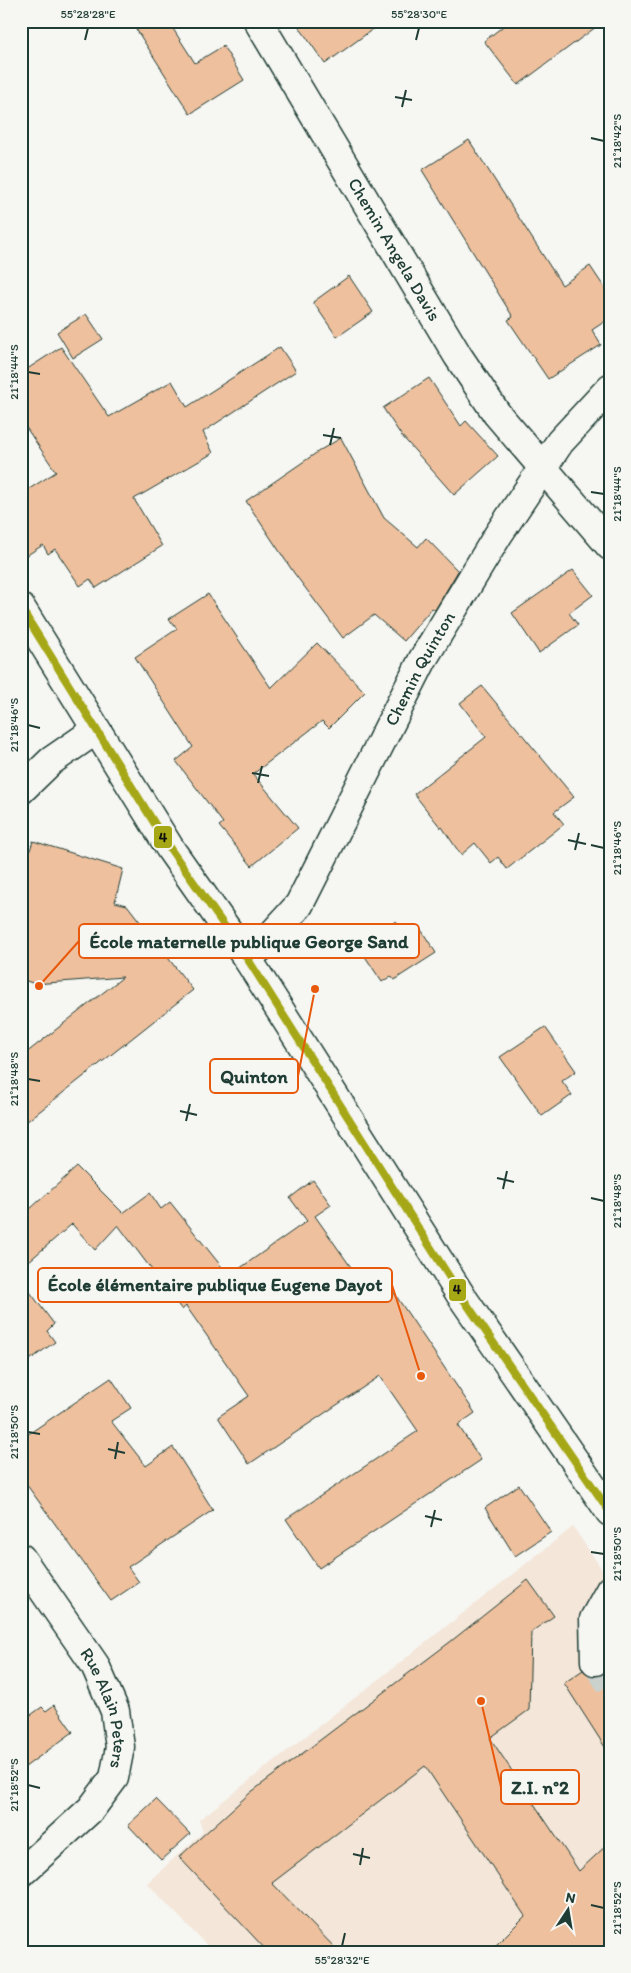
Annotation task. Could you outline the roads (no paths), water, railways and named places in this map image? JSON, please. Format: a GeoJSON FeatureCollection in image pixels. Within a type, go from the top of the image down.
{"type":"FeatureCollection","features":[{"type":"Feature","properties":{"kind":"street","name":"Chemin Angela Davis"},"geometry":{"type":"LineString","coordinates":[[258,21],[458,356],[496,414],[610,546]]}},
{"type":"Feature","properties":{"kind":"street","name":"Chemin Quinton"},"geometry":{"type":"LineString","coordinates":[[247,958],[261,947],[299,905],[423,659],[498,535],[560,442],[610,388]]}},
{"type":"Feature","properties":{"kind":"street"},"geometry":{"type":"LineString","coordinates":[[21,608],[171,850],[247,958],[462,1297],[610,1512]]}},
{"type":"Feature","properties":{"kind":"street"},"geometry":{"type":"LineString","coordinates":[[21,790],[51,761],[96,730]]}},
{"type":"Feature","properties":{"kind":"street","name":"Rue Alain Peters"},"geometry":{"type":"LineString","coordinates":[[21,1558],[96,1664],[115,1711],[120,1747],[114,1778],[91,1809],[21,1873]]}},
{"type":"Feature","properties":{"kind":"street"},"geometry":{"type":"LineString","coordinates":[[595,1661],[594,1619],[610,1590]]}},
{"type":"Feature","properties":{"kind":"tunnel"},"geometry":{"type":"LineString","coordinates":[[595,1661],[610,1684]]}},
{"type":"Feature","properties":{"kind":"place","name":"École maternelle publique George Sand"},"geometry":{"type":"Point","coordinates":[39,986]}},
{"type":"Feature","properties":{"kind":"place","name":"Quinton"},"geometry":{"type":"Point","coordinates":[315,989]}},
{"type":"Feature","properties":{"kind":"place","name":"École élémentaire publique Eugene Dayot"},"geometry":{"type":"Point","coordinates":[421,1376]}},
{"type":"Feature","properties":{"kind":"place","name":"Z.I. n°2"},"geometry":{"type":"Point","coordinates":[481,1701]}}]}
